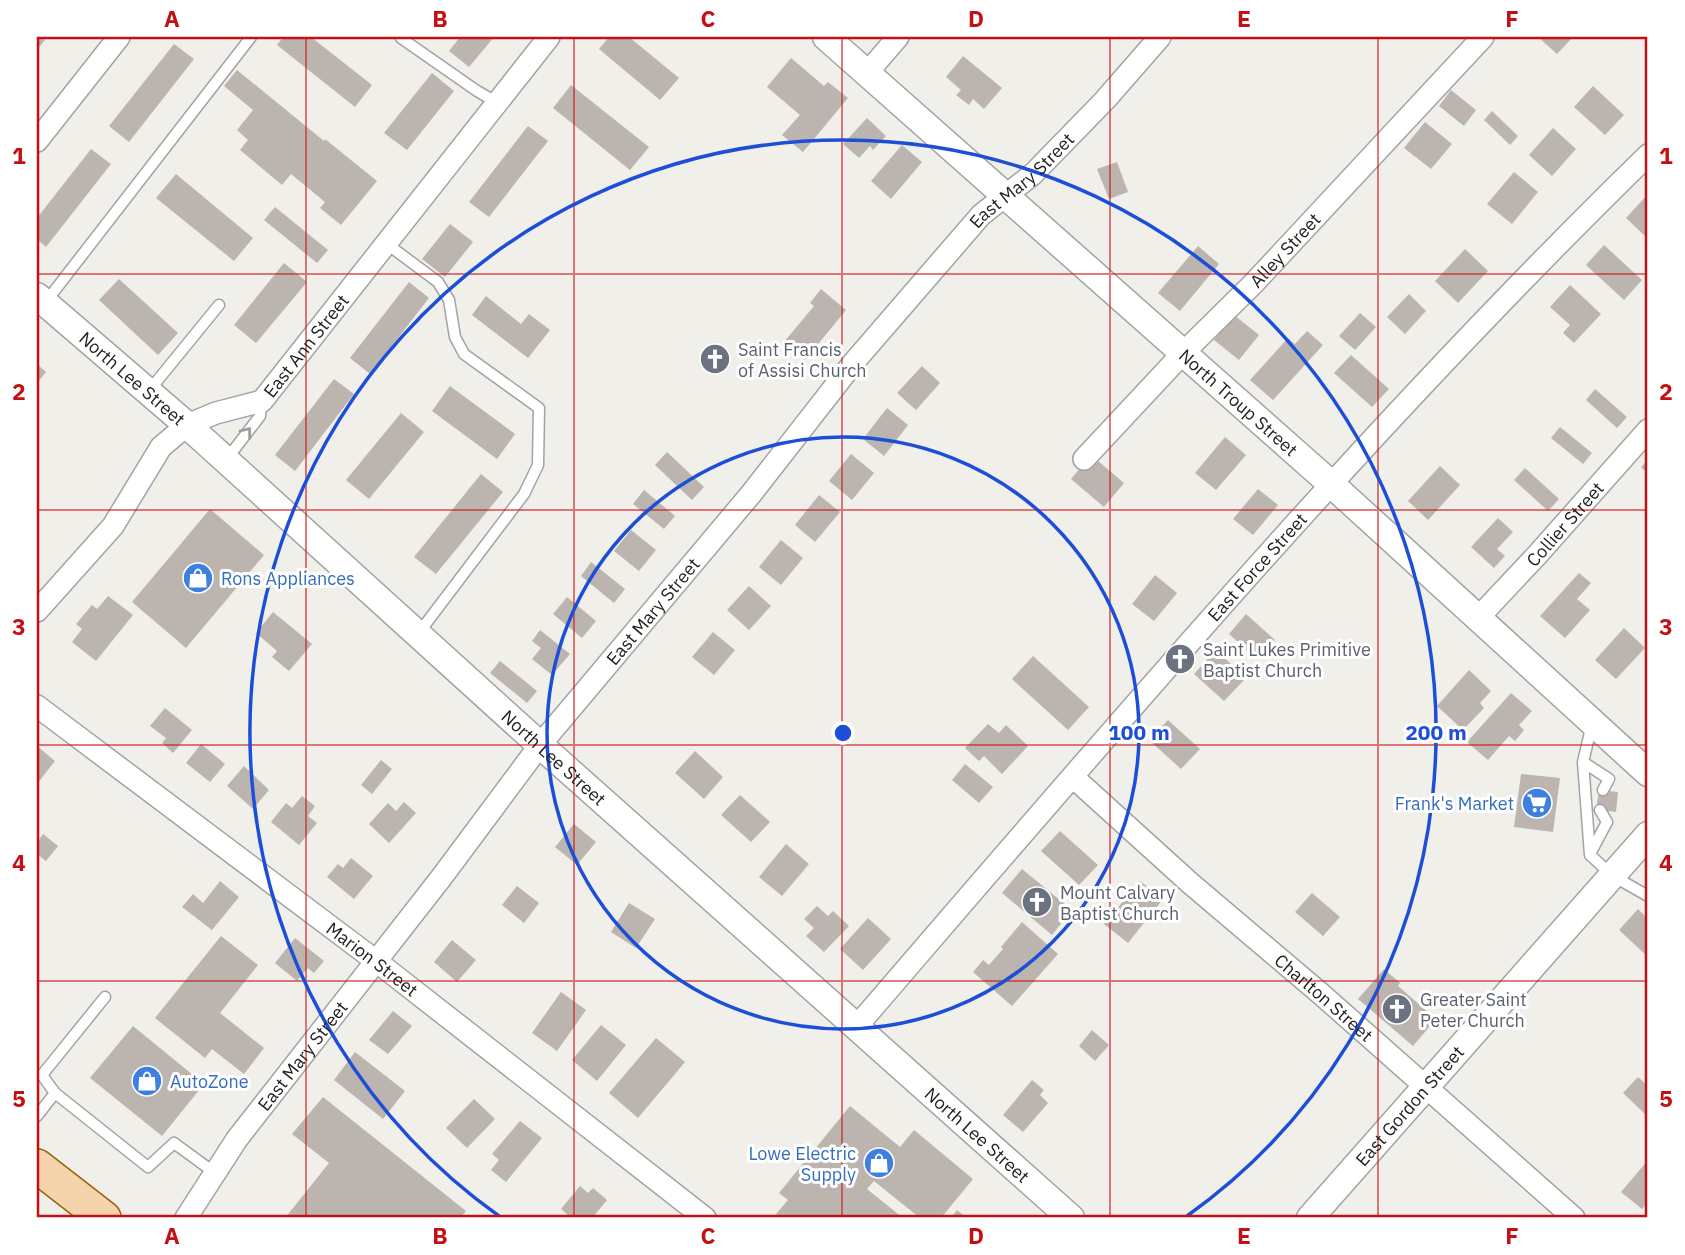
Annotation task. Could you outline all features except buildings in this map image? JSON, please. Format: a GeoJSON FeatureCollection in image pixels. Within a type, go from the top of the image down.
{"type":"FeatureCollection","features":[{"type":"Feature","properties":{"kind":"main road"},"geometry":{"type":"LineString","coordinates":[[39,1173],[104,1218]]}},
{"type":"Feature","properties":{"kind":"street"},"geometry":{"type":"LineString","coordinates":[[37,141],[119,37]]}},
{"type":"Feature","properties":{"kind":"street","name":"East Ann Street"},"geometry":{"type":"LineString","coordinates":[[37,611],[113,526],[161,447],[187,425],[216,413],[262,401],[549,37]]}},
{"type":"Feature","properties":{"kind":"street","name":"North Troup Street"},"geometry":{"type":"LineString","coordinates":[[826,37],[1184,352],[1648,773]]}},
{"type":"Feature","properties":{"kind":"street"},"geometry":{"type":"LineString","coordinates":[[867,73],[898,37]]}},
{"type":"Feature","properties":{"kind":"street","name":"East Mary Street"},"geometry":{"type":"LineString","coordinates":[[186,1218],[237,1139],[540,745],[751,494],[854,362],[981,215],[1042,165],[1105,100],[1160,37]]}},
{"type":"Feature","properties":{"kind":"street","name":"Alley Street"},"geometry":{"type":"LineString","coordinates":[[1084,459],[1184,352],[1253,284],[1483,37]]}},
{"type":"Feature","properties":{"kind":"street","name":"East Force Street"},"geometry":{"type":"LineString","coordinates":[[857,1026],[1330,483],[1648,155]]}},
{"type":"Feature","properties":{"kind":"street","name":"North Lee Street"},"geometry":{"type":"LineString","coordinates":[[41,299],[187,425],[540,745],[1071,1218]]}},
{"type":"Feature","properties":{"kind":"street","name":"Collier Street"},"geometry":{"type":"LineString","coordinates":[[1478,618],[1648,430]]}},
{"type":"Feature","properties":{"kind":"street","name":"Marion Street"},"geometry":{"type":"LineString","coordinates":[[37,706],[376,961],[705,1218]]}},
{"type":"Feature","properties":{"kind":"street","name":"Charlton Street"},"geometry":{"type":"LineString","coordinates":[[1073,778],[1574,1218]]}},
{"type":"Feature","properties":{"kind":"street","name":"East Gordon Street"},"geometry":{"type":"LineString","coordinates":[[1310,1218],[1648,835]]}},
{"type":"Feature","properties":{"kind":"lane"},"geometry":{"type":"LineString","coordinates":[[41,299],[251,37]]}},
{"type":"Feature","properties":{"kind":"lane"},"geometry":{"type":"LineString","coordinates":[[401,38],[496,102]]}},
{"type":"Feature","properties":{"kind":"lane"},"geometry":{"type":"LineString","coordinates":[[387,243],[438,282],[449,300],[455,337],[464,354],[539,408],[538,464],[524,494],[418,634]]}},
{"type":"Feature","properties":{"kind":"lane"},"geometry":{"type":"LineString","coordinates":[[148,392],[219,305]]}},
{"type":"Feature","properties":{"kind":"lane"},"geometry":{"type":"LineString","coordinates":[[226,460],[260,416],[262,401]]}},
{"type":"Feature","properties":{"kind":"lane"},"geometry":{"type":"LineString","coordinates":[[1593,721],[1583,762],[1590,855],[1613,876],[1648,896]]}},
{"type":"Feature","properties":{"kind":"lane"},"geometry":{"type":"LineString","coordinates":[[1583,762],[1609,779],[1615,791]]}},
{"type":"Feature","properties":{"kind":"lane"},"geometry":{"type":"LineString","coordinates":[[1602,790],[1609,779]]}},
{"type":"Feature","properties":{"kind":"lane"},"geometry":{"type":"LineString","coordinates":[[1590,855],[1609,817],[1600,810]]}},
{"type":"Feature","properties":{"kind":"lane"},"geometry":{"type":"LineString","coordinates":[[105,997],[42,1075],[55,1093],[148,1167],[174,1143],[215,1173]]}},
{"type":"Feature","properties":{"kind":"lane"},"geometry":{"type":"LineString","coordinates":[[37,1116],[55,1093]]}},
{"type":"Feature","properties":{"kind":"place","name":"Saint Francis of Assisi Church"},"geometry":{"type":"Point","coordinates":[715,359]}},
{"type":"Feature","properties":{"kind":"place","name":"Rons Appliances"},"geometry":{"type":"Point","coordinates":[198,578]}},
{"type":"Feature","properties":{"kind":"place","name":"Saint Lukes Primitive Baptist Church"},"geometry":{"type":"Point","coordinates":[1180,659]}},
{"type":"Feature","properties":{"kind":"place","name":"Frank's Market"},"geometry":{"type":"Point","coordinates":[1537,803]}},
{"type":"Feature","properties":{"kind":"place","name":"Mount Calvary Baptist Church"},"geometry":{"type":"Point","coordinates":[1037,902]}},
{"type":"Feature","properties":{"kind":"place","name":"Greater Saint Peter Church"},"geometry":{"type":"Point","coordinates":[1397,1009]}},
{"type":"Feature","properties":{"kind":"place","name":"AutoZone"},"geometry":{"type":"Point","coordinates":[147,1081]}},
{"type":"Feature","properties":{"kind":"place","name":"Lowe Electric Supply"},"geometry":{"type":"Point","coordinates":[879,1163]}}]}
